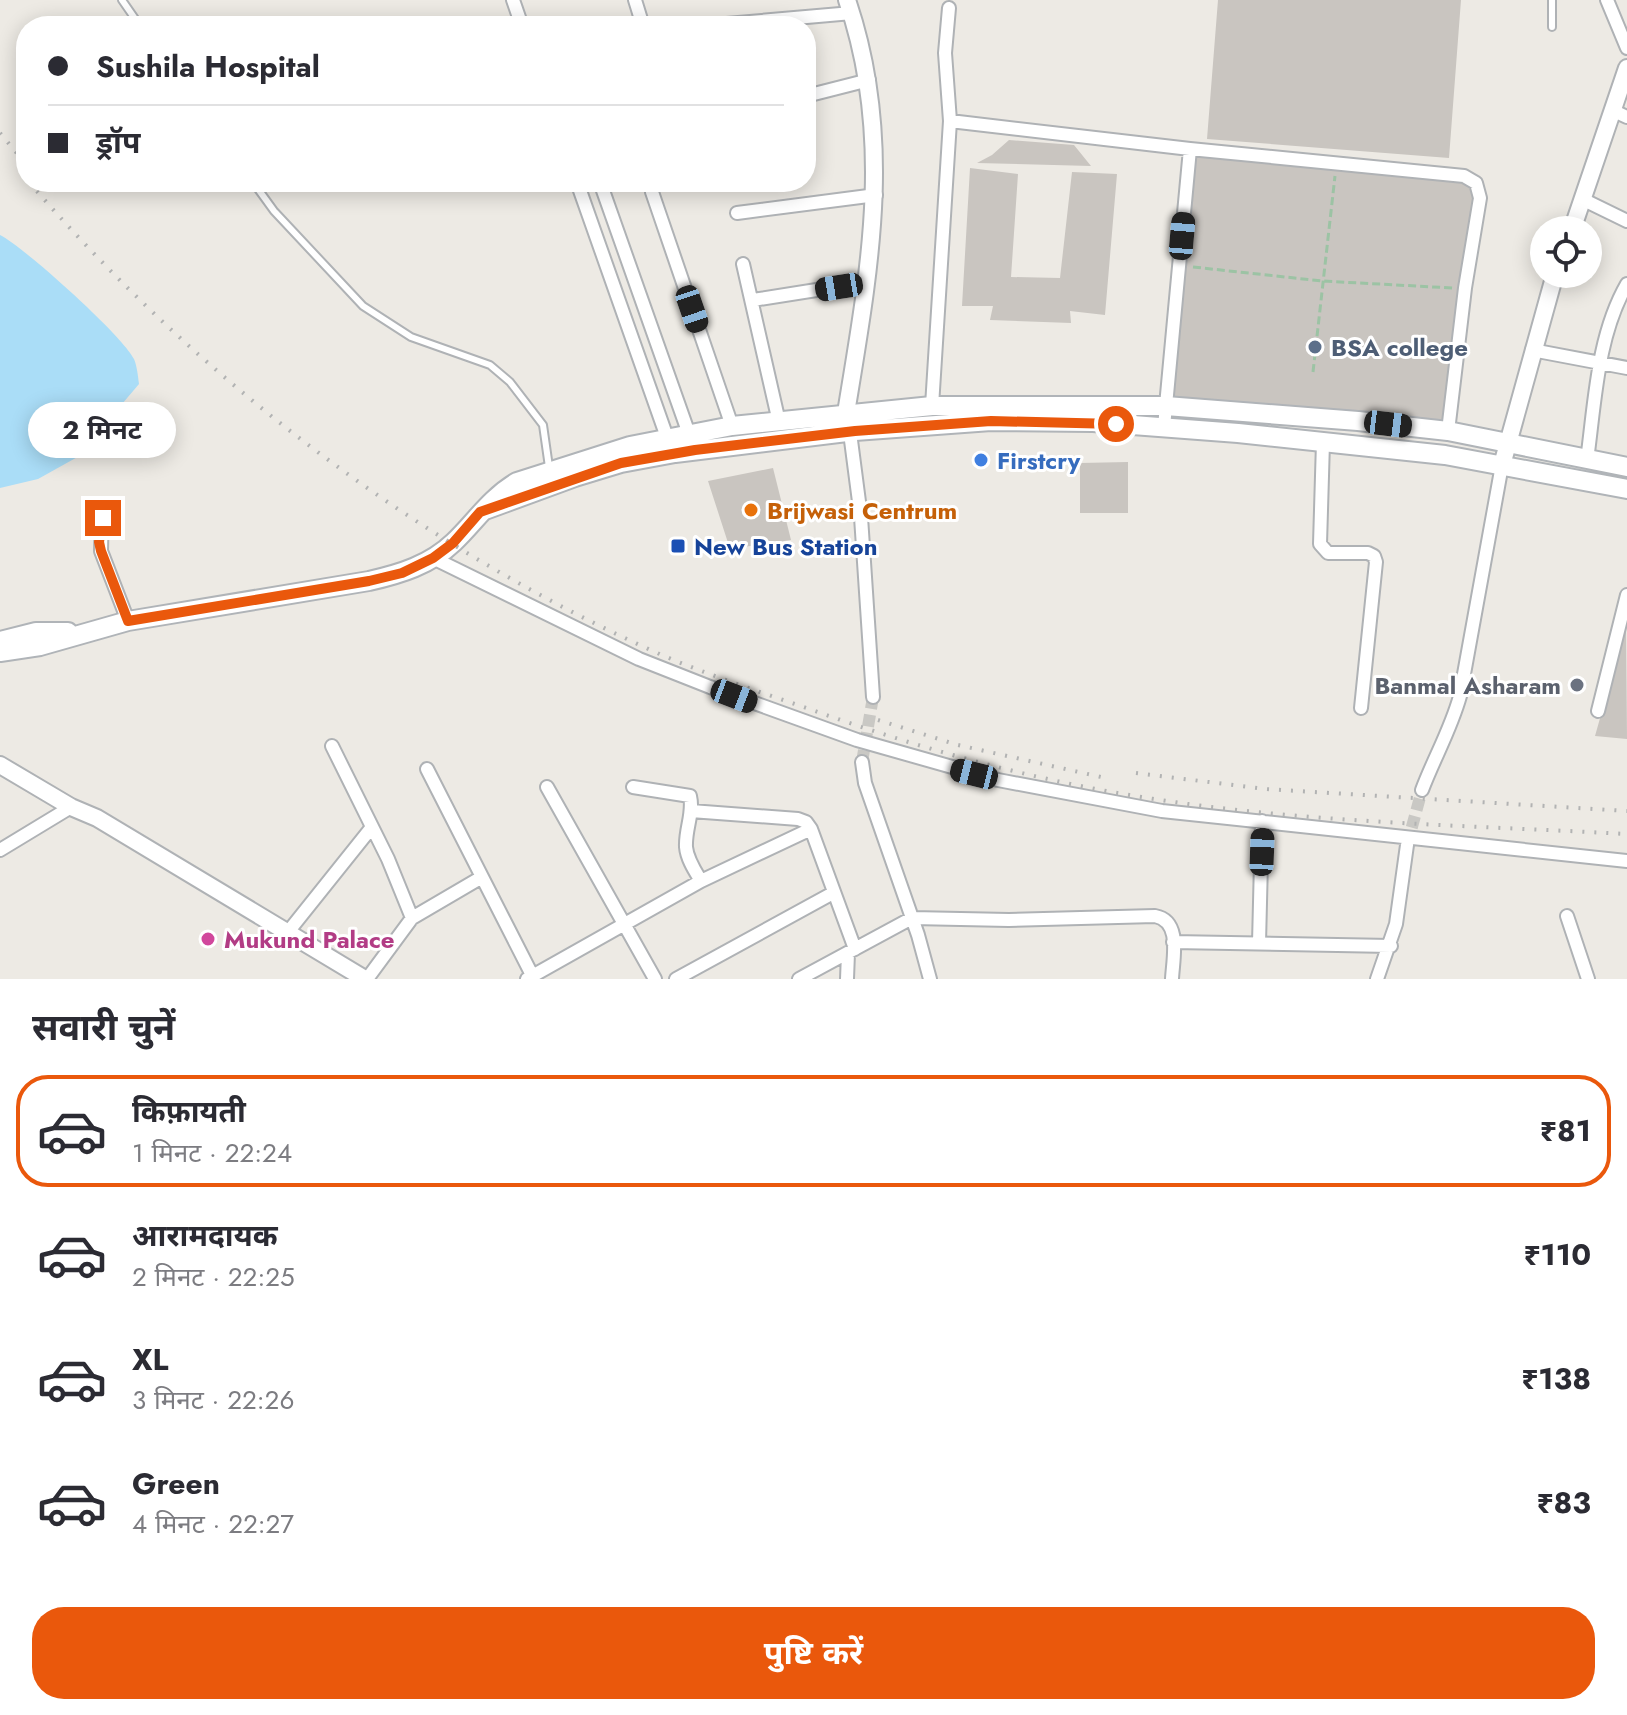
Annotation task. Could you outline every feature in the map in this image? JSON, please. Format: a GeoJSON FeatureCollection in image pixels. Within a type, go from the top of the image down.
{"type":"FeatureCollection","features":[{"type":"Feature","properties":{"kind":"main road"},"geometry":{"type":"LineString","coordinates":[[480,512],[670,446],[689,434],[732,426],[932,406],[1166,406],[1358,421],[1448,431],[1627,467]]}},
{"type":"Feature","properties":{"kind":"main road"},"geometry":{"type":"LineString","coordinates":[[0,652],[40,646],[128,621],[402,573],[433,558],[453,543],[503,490],[550,470],[617,449],[991,421],[1093,422],[1445,455],[1627,489]]}},
{"type":"Feature","properties":{"kind":"main road"},"geometry":{"type":"LineString","coordinates":[[0,641],[36,632],[86,632]]}},
{"type":"Feature","properties":{"kind":"street"},"geometry":{"type":"LineString","coordinates":[[1607,0],[1627,48]]}},
{"type":"Feature","properties":{"kind":"street"},"geometry":{"type":"LineString","coordinates":[[780,16],[850,7],[869,80],[876,195],[867,282],[846,413],[861,517],[873,697]]}},
{"type":"Feature","properties":{"kind":"street"},"geometry":{"type":"LineString","coordinates":[[932,406],[950,121],[945,53],[949,8]]}},
{"type":"Feature","properties":{"kind":"street"},"geometry":{"type":"LineString","coordinates":[[1578,216],[1621,114],[1627,68]]}},
{"type":"Feature","properties":{"kind":"street"},"geometry":{"type":"LineString","coordinates":[[816,93],[869,80]]}},
{"type":"Feature","properties":{"kind":"street"},"geometry":{"type":"LineString","coordinates":[[950,121],[1464,176],[1476,183],[1480,198],[1465,288],[1448,431]]}},
{"type":"Feature","properties":{"kind":"street"},"geometry":{"type":"LineString","coordinates":[[1164,427],[1190,149]]}},
{"type":"Feature","properties":{"kind":"street"},"geometry":{"type":"LineString","coordinates":[[581,192],[670,446]]}},
{"type":"Feature","properties":{"kind":"street"},"geometry":{"type":"LineString","coordinates":[[604,192],[689,434]]}},
{"type":"Feature","properties":{"kind":"street"},"geometry":{"type":"LineString","coordinates":[[652,192],[732,426]]}},
{"type":"Feature","properties":{"kind":"street"},"geometry":{"type":"LineString","coordinates":[[737,213],[876,195]]}},
{"type":"Feature","properties":{"kind":"street"},"geometry":{"type":"LineString","coordinates":[[1584,200],[1627,221]]}},
{"type":"Feature","properties":{"kind":"street"},"geometry":{"type":"LineString","coordinates":[[743,264],[779,422]]}},
{"type":"Feature","properties":{"kind":"street"},"geometry":{"type":"LineString","coordinates":[[753,300],[867,282]]}},
{"type":"Feature","properties":{"kind":"street"},"geometry":{"type":"LineString","coordinates":[[1587,460],[1600,362],[1618,300],[1627,284]]}},
{"type":"Feature","properties":{"kind":"street"},"geometry":{"type":"LineString","coordinates":[[1422,790],[1433,760],[1450,731],[1458,705],[1507,442],[1551,288]]}},
{"type":"Feature","properties":{"kind":"street"},"geometry":{"type":"LineString","coordinates":[[1532,350],[1627,368]]}},
{"type":"Feature","properties":{"kind":"street"},"geometry":{"type":"LineString","coordinates":[[1323,442],[1320,544],[1328,553],[1368,553],[1374,556],[1376,562],[1361,708]]}},
{"type":"Feature","properties":{"kind":"street"},"geometry":{"type":"LineString","coordinates":[[102,508],[101,551],[128,621]]}},
{"type":"Feature","properties":{"kind":"street"},"geometry":{"type":"LineString","coordinates":[[433,558],[639,659],[793,719],[998,780],[1162,811],[1627,861]]}},
{"type":"Feature","properties":{"kind":"street"},"geometry":{"type":"LineString","coordinates":[[1598,711],[1627,595]]}},
{"type":"Feature","properties":{"kind":"street"},"geometry":{"type":"LineString","coordinates":[[332,746],[412,918]]}},
{"type":"Feature","properties":{"kind":"street"},"geometry":{"type":"LineString","coordinates":[[862,762],[865,783],[930,979]]}},
{"type":"Feature","properties":{"kind":"street"},"geometry":{"type":"LineString","coordinates":[[0,765],[71,807],[97,818],[366,979],[412,918],[482,877]]}},
{"type":"Feature","properties":{"kind":"street"},"geometry":{"type":"LineString","coordinates":[[427,769],[529,977],[701,881],[811,829]]}},
{"type":"Feature","properties":{"kind":"street"},"geometry":{"type":"LineString","coordinates":[[547,787],[655,979]]}},
{"type":"Feature","properties":{"kind":"street"},"geometry":{"type":"LineString","coordinates":[[633,787],[690,796],[686,847],[701,881]]}},
{"type":"Feature","properties":{"kind":"street"},"geometry":{"type":"LineString","coordinates":[[0,850],[71,807]]}},
{"type":"Feature","properties":{"kind":"street"},"geometry":{"type":"LineString","coordinates":[[691,811],[806,822],[811,829],[851,951],[847,979]]}},
{"type":"Feature","properties":{"kind":"street"},"geometry":{"type":"LineString","coordinates":[[1259,943],[1262,821]]}},
{"type":"Feature","properties":{"kind":"street"},"geometry":{"type":"LineString","coordinates":[[288,932],[372,827]]}},
{"type":"Feature","properties":{"kind":"street"},"geometry":{"type":"LineString","coordinates":[[1377,979],[1391,946],[1407,845]]}},
{"type":"Feature","properties":{"kind":"street"},"geometry":{"type":"LineString","coordinates":[[676,979],[833,893]]}},
{"type":"Feature","properties":{"kind":"street"},"geometry":{"type":"LineString","coordinates":[[799,979],[912,918],[1009,920],[1155,916],[1167,921],[1172,928],[1172,979]]}},
{"type":"Feature","properties":{"kind":"street"},"geometry":{"type":"LineString","coordinates":[[1567,916],[1588,979]]}},
{"type":"Feature","properties":{"kind":"street"},"geometry":{"type":"LineString","coordinates":[[1173,942],[1391,946]]}},
{"type":"Feature","properties":{"kind":"lane"},"geometry":{"type":"LineString","coordinates":[[1552,0],[1552,27]]}},
{"type":"Feature","properties":{"kind":"lane"},"geometry":{"type":"LineString","coordinates":[[260,192],[274,211],[363,306],[411,337],[490,365],[510,382],[543,425],[550,470]]}},
{"type":"Feature","properties":{"kind":"path"},"geometry":{"type":"LineString","coordinates":[[1313,372],[1336,164]]}},
{"type":"Feature","properties":{"kind":"path"},"geometry":{"type":"LineString","coordinates":[[1180,266],[1322,281],[1465,288]]}},
{"type":"Feature","properties":{"kind":"water"},"geometry":{"type":"Polygon","coordinates":[[[0,235],[50,273],[112,332],[134,359],[139,384],[105,424],[108,440],[38,479],[0,488],[0,235]]]}},
{"type":"Feature","properties":{"kind":"building"},"geometry":{"type":"Polygon","coordinates":[[[1218,0],[1461,0],[1449,158],[1207,139],[1218,0]]]}},
{"type":"Feature","properties":{"kind":"building"},"geometry":{"type":"Polygon","coordinates":[[[1009,140],[1074,145],[1091,166],[977,163],[1009,140]]]}},
{"type":"Feature","properties":{"kind":"building","name":"BSA college"},"geometry":{"type":"Polygon","coordinates":[[[1190,149],[1476,183],[1448,431],[1166,406],[1190,149]]]}},
{"type":"Feature","properties":{"kind":"building"},"geometry":{"type":"Polygon","coordinates":[[[970,168],[1018,174],[1011,277],[1060,278],[1072,172],[1117,174],[1105,315],[1070,311],[1071,323],[990,320],[993,306],[962,306],[970,168]]]}},
{"type":"Feature","properties":{"kind":"building"},"geometry":{"type":"Polygon","coordinates":[[[1128,462],[1128,513],[1080,513],[1080,463],[1128,462]]]}},
{"type":"Feature","properties":{"kind":"building","name":"Brijwasi Centrum"},"geometry":{"type":"Polygon","coordinates":[[[773,468],[791,540],[730,549],[708,481],[773,468]]]}},
{"type":"Feature","properties":{"kind":"building"},"geometry":{"type":"Polygon","coordinates":[[[1626,626],[1627,739],[1595,736],[1626,626]]]}},
{"type":"Feature","properties":{"kind":"tunnel"},"geometry":{"type":"LineString","coordinates":[[862,762],[873,697]]}},
{"type":"Feature","properties":{"kind":"tunnel"},"geometry":{"type":"LineString","coordinates":[[1407,845],[1422,790]]}},
{"type":"Feature","properties":{"kind":"railway"},"geometry":{"type":"LineString","coordinates":[[0,133],[16,152]]}},
{"type":"Feature","properties":{"kind":"railway"},"geometry":{"type":"LineString","coordinates":[[38,192],[95,255],[165,324],[239,390],[316,451],[480,561],[566,609],[655,652],[734,683],[894,737],[973,761],[1094,789],[1196,805],[1319,818],[1627,834]]}},
{"type":"Feature","properties":{"kind":"railway"},"geometry":{"type":"LineString","coordinates":[[878,720],[958,745],[1110,779]]}},
{"type":"Feature","properties":{"kind":"railway"},"geometry":{"type":"LineString","coordinates":[[1136,773],[1265,789],[1627,811]]}},
{"type":"Feature","properties":{"kind":"place","name":"BSA college"},"geometry":{"type":"Point","coordinates":[1315,347]}},
{"type":"Feature","properties":{"kind":"place","name":"Firstcry"},"geometry":{"type":"Point","coordinates":[981,460]}},
{"type":"Feature","properties":{"kind":"place","name":"Brijwasi Centrum"},"geometry":{"type":"Point","coordinates":[751,510]}},
{"type":"Feature","properties":{"kind":"place","name":"New Bus Station"},"geometry":{"type":"Point","coordinates":[678,546]}},
{"type":"Feature","properties":{"kind":"place","name":"Banmal Asharam"},"geometry":{"type":"Point","coordinates":[1577,685]}},
{"type":"Feature","properties":{"kind":"place","name":"Mukund Palace"},"geometry":{"type":"Point","coordinates":[208,939]}},
{"type":"Feature","properties":{"kind":"route"},"geometry":{"type":"LineString","coordinates":[[103,518],[99,542],[101,551],[128,621],[402,573],[433,558],[453,543],[480,512],[621,463],[695,450],[855,431],[991,421],[1116,424]]}}]}
